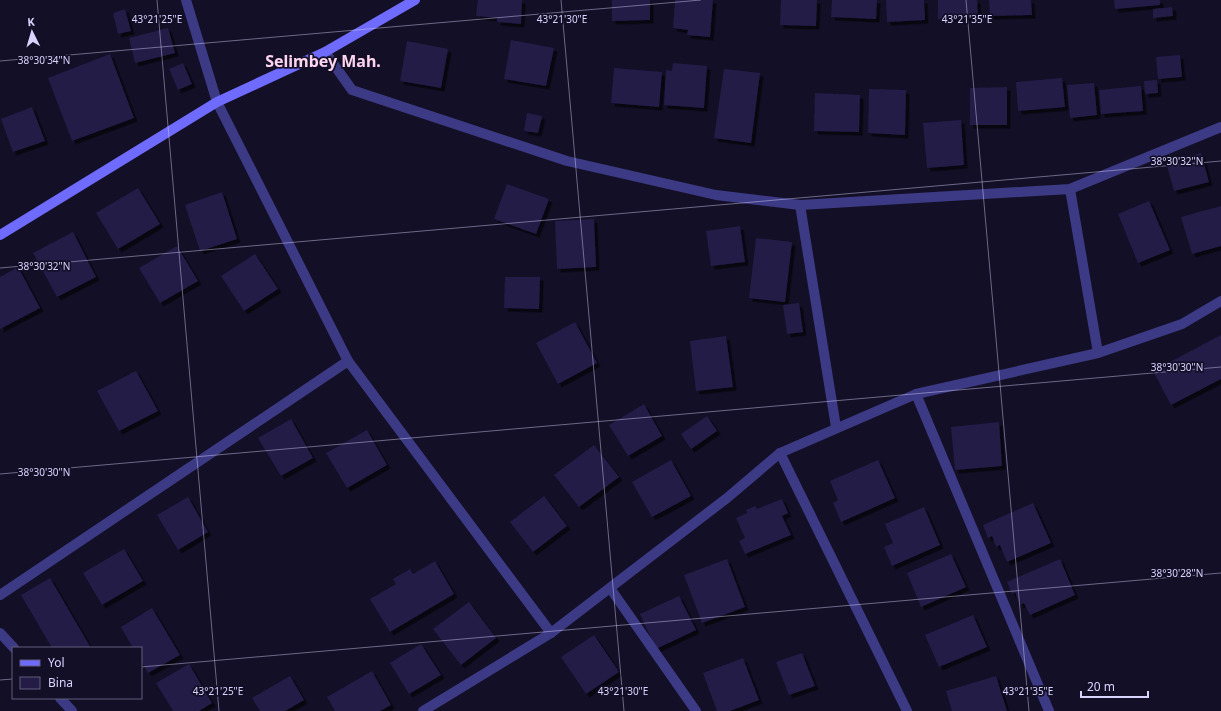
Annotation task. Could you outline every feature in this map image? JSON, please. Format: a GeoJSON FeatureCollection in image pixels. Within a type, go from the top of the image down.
{"type":"FeatureCollection","features":[{"type":"Feature","properties":{"kind":"street"},"geometry":{"type":"LineString","coordinates":[[186,0],[217,102],[348,361],[551,633]]}},
{"type":"Feature","properties":{"kind":"street"},"geometry":{"type":"LineString","coordinates":[[0,235],[217,102],[325,52],[415,0]]}},
{"type":"Feature","properties":{"kind":"street"},"geometry":{"type":"LineString","coordinates":[[325,52],[352,90],[567,161],[716,195],[800,205],[1070,189],[1221,127]]}},
{"type":"Feature","properties":{"kind":"street"},"geometry":{"type":"LineString","coordinates":[[1070,189],[1098,353]]}},
{"type":"Feature","properties":{"kind":"street"},"geometry":{"type":"LineString","coordinates":[[800,205],[836,427]]}},
{"type":"Feature","properties":{"kind":"street"},"geometry":{"type":"LineString","coordinates":[[423,711],[551,633],[727,498],[780,453],[836,427],[916,394],[1098,353],[1182,324],[1221,301]]}},
{"type":"Feature","properties":{"kind":"street"},"geometry":{"type":"LineString","coordinates":[[0,595],[348,361]]}},
{"type":"Feature","properties":{"kind":"street"},"geometry":{"type":"LineString","coordinates":[[916,394],[1049,711]]}},
{"type":"Feature","properties":{"kind":"street"},"geometry":{"type":"LineString","coordinates":[[780,453],[907,711]]}},
{"type":"Feature","properties":{"kind":"street"},"geometry":{"type":"LineString","coordinates":[[610,588],[696,711]]}},
{"type":"Feature","properties":{"kind":"street"},"geometry":{"type":"LineString","coordinates":[[0,633],[13,647]]}},
{"type":"Feature","properties":{"kind":"street"},"geometry":{"type":"LineString","coordinates":[[61,699],[72,711]]}},
{"type":"Feature","properties":{"kind":"building"},"geometry":{"type":"Polygon","coordinates":[[[478,0],[522,0],[521,24],[497,22],[497,18],[476,16],[478,0]]]}},
{"type":"Feature","properties":{"kind":"building"},"geometry":{"type":"Polygon","coordinates":[[[612,0],[650,0],[650,20],[612,21],[612,0]]]}},
{"type":"Feature","properties":{"kind":"building"},"geometry":{"type":"Polygon","coordinates":[[[675,0],[713,0],[710,37],[687,35],[688,30],[673,28],[675,0]]]}},
{"type":"Feature","properties":{"kind":"building"},"geometry":{"type":"Polygon","coordinates":[[[781,0],[817,0],[816,26],[780,25],[781,0]]]}},
{"type":"Feature","properties":{"kind":"building"},"geometry":{"type":"Polygon","coordinates":[[[832,0],[877,0],[876,19],[831,17],[832,0]]]}},
{"type":"Feature","properties":{"kind":"building"},"geometry":{"type":"Polygon","coordinates":[[[886,0],[924,0],[925,20],[887,22],[886,0]]]}},
{"type":"Feature","properties":{"kind":"building"},"geometry":{"type":"Polygon","coordinates":[[[938,0],[977,0],[978,18],[938,19],[938,0]]]}},
{"type":"Feature","properties":{"kind":"building"},"geometry":{"type":"Polygon","coordinates":[[[989,0],[1031,0],[1032,15],[990,16],[989,0]]]}},
{"type":"Feature","properties":{"kind":"building"},"geometry":{"type":"Polygon","coordinates":[[[1114,0],[1160,0],[1160,5],[1115,9],[1114,0]]]}},
{"type":"Feature","properties":{"kind":"building"},"geometry":{"type":"Polygon","coordinates":[[[1172,7],[1173,16],[1153,18],[1153,9],[1172,7]]]}},
{"type":"Feature","properties":{"kind":"building"},"geometry":{"type":"Polygon","coordinates":[[[125,9],[131,31],[118,34],[113,13],[125,9]]]}},
{"type":"Feature","properties":{"kind":"building"},"geometry":{"type":"Polygon","coordinates":[[[168,28],[175,53],[135,63],[129,38],[168,28]]]}},
{"type":"Feature","properties":{"kind":"building"},"geometry":{"type":"Polygon","coordinates":[[[511,40],[554,48],[546,86],[504,79],[511,40]]]}},
{"type":"Feature","properties":{"kind":"building"},"geometry":{"type":"Polygon","coordinates":[[[407,41],[448,49],[441,88],[400,81],[407,41]]]}},
{"type":"Feature","properties":{"kind":"building"},"geometry":{"type":"Polygon","coordinates":[[[110,54],[134,118],[72,141],[48,78],[110,54]]]}},
{"type":"Feature","properties":{"kind":"building"},"geometry":{"type":"Polygon","coordinates":[[[1180,55],[1182,77],[1158,79],[1156,57],[1180,55]]]}},
{"type":"Feature","properties":{"kind":"building"},"geometry":{"type":"Polygon","coordinates":[[[183,63],[192,84],[178,90],[169,69],[183,63]]]}},
{"type":"Feature","properties":{"kind":"building"},"geometry":{"type":"Polygon","coordinates":[[[673,63],[707,66],[704,108],[664,105],[666,70],[672,71],[673,63]]]}},
{"type":"Feature","properties":{"kind":"building"},"geometry":{"type":"Polygon","coordinates":[[[614,68],[662,72],[659,107],[611,103],[614,68]]]}},
{"type":"Feature","properties":{"kind":"building"},"geometry":{"type":"Polygon","coordinates":[[[724,69],[760,73],[751,143],[714,138],[724,69]]]}},
{"type":"Feature","properties":{"kind":"building"},"geometry":{"type":"Polygon","coordinates":[[[1062,78],[1065,107],[1018,111],[1016,82],[1062,78]]]}},
{"type":"Feature","properties":{"kind":"building"},"geometry":{"type":"Polygon","coordinates":[[[1157,80],[1158,93],[1145,94],[1144,81],[1157,80]]]}},
{"type":"Feature","properties":{"kind":"building"},"geometry":{"type":"Polygon","coordinates":[[[1094,83],[1097,115],[1070,118],[1067,85],[1094,83]]]}},
{"type":"Feature","properties":{"kind":"building"},"geometry":{"type":"Polygon","coordinates":[[[1141,86],[1143,111],[1101,114],[1099,90],[1141,86]]]}},
{"type":"Feature","properties":{"kind":"building"},"geometry":{"type":"Polygon","coordinates":[[[1007,87],[1007,125],[970,125],[970,88],[1007,87]]]}},
{"type":"Feature","properties":{"kind":"building"},"geometry":{"type":"Polygon","coordinates":[[[869,89],[906,90],[905,135],[868,133],[869,89]]]}},
{"type":"Feature","properties":{"kind":"building"},"geometry":{"type":"Polygon","coordinates":[[[815,93],[860,95],[859,132],[814,131],[815,93]]]}},
{"type":"Feature","properties":{"kind":"building"},"geometry":{"type":"Polygon","coordinates":[[[32,107],[45,141],[13,152],[1,119],[32,107]]]}},
{"type":"Feature","properties":{"kind":"building"},"geometry":{"type":"Polygon","coordinates":[[[527,113],[542,116],[538,133],[524,131],[527,113]]]}},
{"type":"Feature","properties":{"kind":"building"},"geometry":{"type":"Polygon","coordinates":[[[961,120],[964,165],[927,168],[923,123],[961,120]]]}},
{"type":"Feature","properties":{"kind":"building"},"geometry":{"type":"Polygon","coordinates":[[[1201,153],[1209,182],[1174,191],[1166,162],[1201,153]]]}},
{"type":"Feature","properties":{"kind":"building"},"geometry":{"type":"Polygon","coordinates":[[[507,184],[549,199],[536,234],[494,219],[507,184]]]}},
{"type":"Feature","properties":{"kind":"building"},"geometry":{"type":"Polygon","coordinates":[[[138,188],[160,224],[118,249],[96,213],[138,188]]]}},
{"type":"Feature","properties":{"kind":"building"},"geometry":{"type":"Polygon","coordinates":[[[222,192],[237,239],[200,251],[185,205],[222,192]]]}},
{"type":"Feature","properties":{"kind":"building"},"geometry":{"type":"Polygon","coordinates":[[[1149,201],[1170,250],[1138,263],[1118,214],[1149,201]]]}},
{"type":"Feature","properties":{"kind":"building"},"geometry":{"type":"Polygon","coordinates":[[[1221,206],[1221,246],[1192,254],[1181,217],[1221,206]]]}},
{"type":"Feature","properties":{"kind":"building"},"geometry":{"type":"Polygon","coordinates":[[[594,219],[596,267],[557,269],[555,221],[594,219]]]}},
{"type":"Feature","properties":{"kind":"building"},"geometry":{"type":"Polygon","coordinates":[[[740,226],[745,262],[711,266],[706,231],[740,226]]]}},
{"type":"Feature","properties":{"kind":"building"},"geometry":{"type":"Polygon","coordinates":[[[73,232],[96,277],[57,297],[33,253],[73,232]]]}},
{"type":"Feature","properties":{"kind":"building"},"geometry":{"type":"Polygon","coordinates":[[[756,238],[792,242],[785,302],[749,298],[756,238]]]}},
{"type":"Feature","properties":{"kind":"building"},"geometry":{"type":"Polygon","coordinates":[[[177,246],[198,281],[160,303],[139,268],[177,246]]]}},
{"type":"Feature","properties":{"kind":"building"},"geometry":{"type":"Polygon","coordinates":[[[255,254],[278,289],[244,311],[221,276],[255,254]]]}},
{"type":"Feature","properties":{"kind":"building"},"geometry":{"type":"Polygon","coordinates":[[[18,267],[40,308],[0,329],[0,277],[18,267]]]}},
{"type":"Feature","properties":{"kind":"building"},"geometry":{"type":"Polygon","coordinates":[[[505,277],[540,277],[539,309],[504,308],[505,277]]]}},
{"type":"Feature","properties":{"kind":"building"},"geometry":{"type":"Polygon","coordinates":[[[799,303],[803,332],[787,334],[783,305],[799,303]]]}},
{"type":"Feature","properties":{"kind":"building"},"geometry":{"type":"Polygon","coordinates":[[[575,322],[597,363],[558,384],[536,343],[575,322]]]}},
{"type":"Feature","properties":{"kind":"building"},"geometry":{"type":"Polygon","coordinates":[[[1221,335],[1221,379],[1171,405],[1153,371],[1221,335]]]}},
{"type":"Feature","properties":{"kind":"building"},"geometry":{"type":"Polygon","coordinates":[[[726,336],[733,387],[696,391],[690,341],[726,336]]]}},
{"type":"Feature","properties":{"kind":"building"},"geometry":{"type":"Polygon","coordinates":[[[136,371],[158,411],[119,431],[97,391],[136,371]]]}},
{"type":"Feature","properties":{"kind":"building"},"geometry":{"type":"Polygon","coordinates":[[[644,404],[662,436],[628,456],[609,425],[644,404]]]}},
{"type":"Feature","properties":{"kind":"building"},"geometry":{"type":"Polygon","coordinates":[[[707,416],[717,431],[691,449],[681,434],[707,416]]]}},
{"type":"Feature","properties":{"kind":"building"},"geometry":{"type":"Polygon","coordinates":[[[291,419],[313,458],[281,476],[258,438],[291,419]]]}},
{"type":"Feature","properties":{"kind":"building"},"geometry":{"type":"Polygon","coordinates":[[[999,422],[1002,466],[955,470],[951,427],[999,422]]]}},
{"type":"Feature","properties":{"kind":"building"},"geometry":{"type":"Polygon","coordinates":[[[367,430],[387,465],[347,488],[326,453],[367,430]]]}},
{"type":"Feature","properties":{"kind":"building"},"geometry":{"type":"Polygon","coordinates":[[[594,445],[619,477],[579,507],[554,475],[594,445]]]}},
{"type":"Feature","properties":{"kind":"building"},"geometry":{"type":"Polygon","coordinates":[[[671,460],[691,496],[652,517],[632,482],[671,460]]]}},
{"type":"Feature","properties":{"kind":"building"},"geometry":{"type":"Polygon","coordinates":[[[878,460],[895,498],[841,522],[833,503],[838,500],[830,481],[878,460]]]}},
{"type":"Feature","properties":{"kind":"building"},"geometry":{"type":"Polygon","coordinates":[[[544,496],[567,526],[533,552],[510,522],[544,496]]]}},
{"type":"Feature","properties":{"kind":"building"},"geometry":{"type":"Polygon","coordinates":[[[188,497],[208,532],[178,550],[157,515],[188,497]]]}},
{"type":"Feature","properties":{"kind":"building"},"geometry":{"type":"Polygon","coordinates":[[[782,499],[788,513],[782,516],[791,535],[745,554],[739,541],[745,538],[736,518],[747,513],[746,510],[755,506],[757,509],[782,499]]]}},
{"type":"Feature","properties":{"kind":"building"},"geometry":{"type":"Polygon","coordinates":[[[1033,503],[1051,543],[1007,562],[1000,545],[996,547],[992,536],[988,538],[983,525],[1033,503]]]}},
{"type":"Feature","properties":{"kind":"building"},"geometry":{"type":"Polygon","coordinates":[[[924,507],[940,545],[892,566],[884,547],[893,543],[885,524],[924,507]]]}},
{"type":"Feature","properties":{"kind":"building"},"geometry":{"type":"Polygon","coordinates":[[[124,549],[143,581],[102,605],[83,573],[124,549]]]}},
{"type":"Feature","properties":{"kind":"building"},"geometry":{"type":"Polygon","coordinates":[[[951,554],[966,587],[921,607],[907,573],[951,554]]]}},
{"type":"Feature","properties":{"kind":"building"},"geometry":{"type":"Polygon","coordinates":[[[727,559],[745,607],[702,623],[684,575],[727,559]]]}},
{"type":"Feature","properties":{"kind":"building"},"geometry":{"type":"Polygon","coordinates":[[[1060,559],[1075,595],[1030,615],[1024,603],[1020,605],[1015,592],[1012,594],[1007,582],[1060,559]]]}},
{"type":"Feature","properties":{"kind":"building"},"geometry":{"type":"Polygon","coordinates":[[[435,561],[454,594],[390,632],[370,599],[396,584],[393,579],[410,569],[413,574],[435,561]]]}},
{"type":"Feature","properties":{"kind":"building"},"geometry":{"type":"Polygon","coordinates":[[[50,578],[90,647],[51,647],[21,595],[50,578]]]}},
{"type":"Feature","properties":{"kind":"building"},"geometry":{"type":"Polygon","coordinates":[[[679,596],[696,630],[656,649],[640,614],[679,596]]]}},
{"type":"Feature","properties":{"kind":"building"},"geometry":{"type":"Polygon","coordinates":[[[469,602],[496,638],[461,665],[433,629],[469,602]]]}},
{"type":"Feature","properties":{"kind":"building"},"geometry":{"type":"Polygon","coordinates":[[[152,608],[180,655],[148,673],[142,663],[142,647],[132,647],[121,627],[152,608]]]}},
{"type":"Feature","properties":{"kind":"building"},"geometry":{"type":"Polygon","coordinates":[[[973,615],[987,647],[939,667],[925,635],[973,615]]]}},
{"type":"Feature","properties":{"kind":"building"},"geometry":{"type":"Polygon","coordinates":[[[594,635],[619,672],[586,694],[561,657],[594,635]]]}},
{"type":"Feature","properties":{"kind":"building"},"geometry":{"type":"Polygon","coordinates":[[[421,644],[441,675],[409,694],[390,663],[421,644]]]}},
{"type":"Feature","properties":{"kind":"building"},"geometry":{"type":"Polygon","coordinates":[[[802,653],[815,686],[789,695],[776,662],[802,653]]]}},
{"type":"Feature","properties":{"kind":"building"},"geometry":{"type":"Polygon","coordinates":[[[743,658],[759,700],[730,711],[717,711],[703,673],[743,658]]]}},
{"type":"Feature","properties":{"kind":"building"},"geometry":{"type":"Polygon","coordinates":[[[189,664],[212,703],[199,711],[173,711],[156,683],[189,664]]]}},
{"type":"Feature","properties":{"kind":"building"},"geometry":{"type":"Polygon","coordinates":[[[372,671],[391,705],[380,711],[335,711],[327,697],[372,671]]]}},
{"type":"Feature","properties":{"kind":"building"},"geometry":{"type":"Polygon","coordinates":[[[290,676],[304,700],[285,711],[260,711],[252,698],[290,676]]]}},
{"type":"Feature","properties":{"kind":"building"},"geometry":{"type":"Polygon","coordinates":[[[996,676],[1007,711],[952,711],[946,691],[996,676]]]}},
{"type":"Feature","properties":{"kind":"district","name":"Selimbey Mah."},"geometry":{"type":"Point","coordinates":[323,61]}}]}
